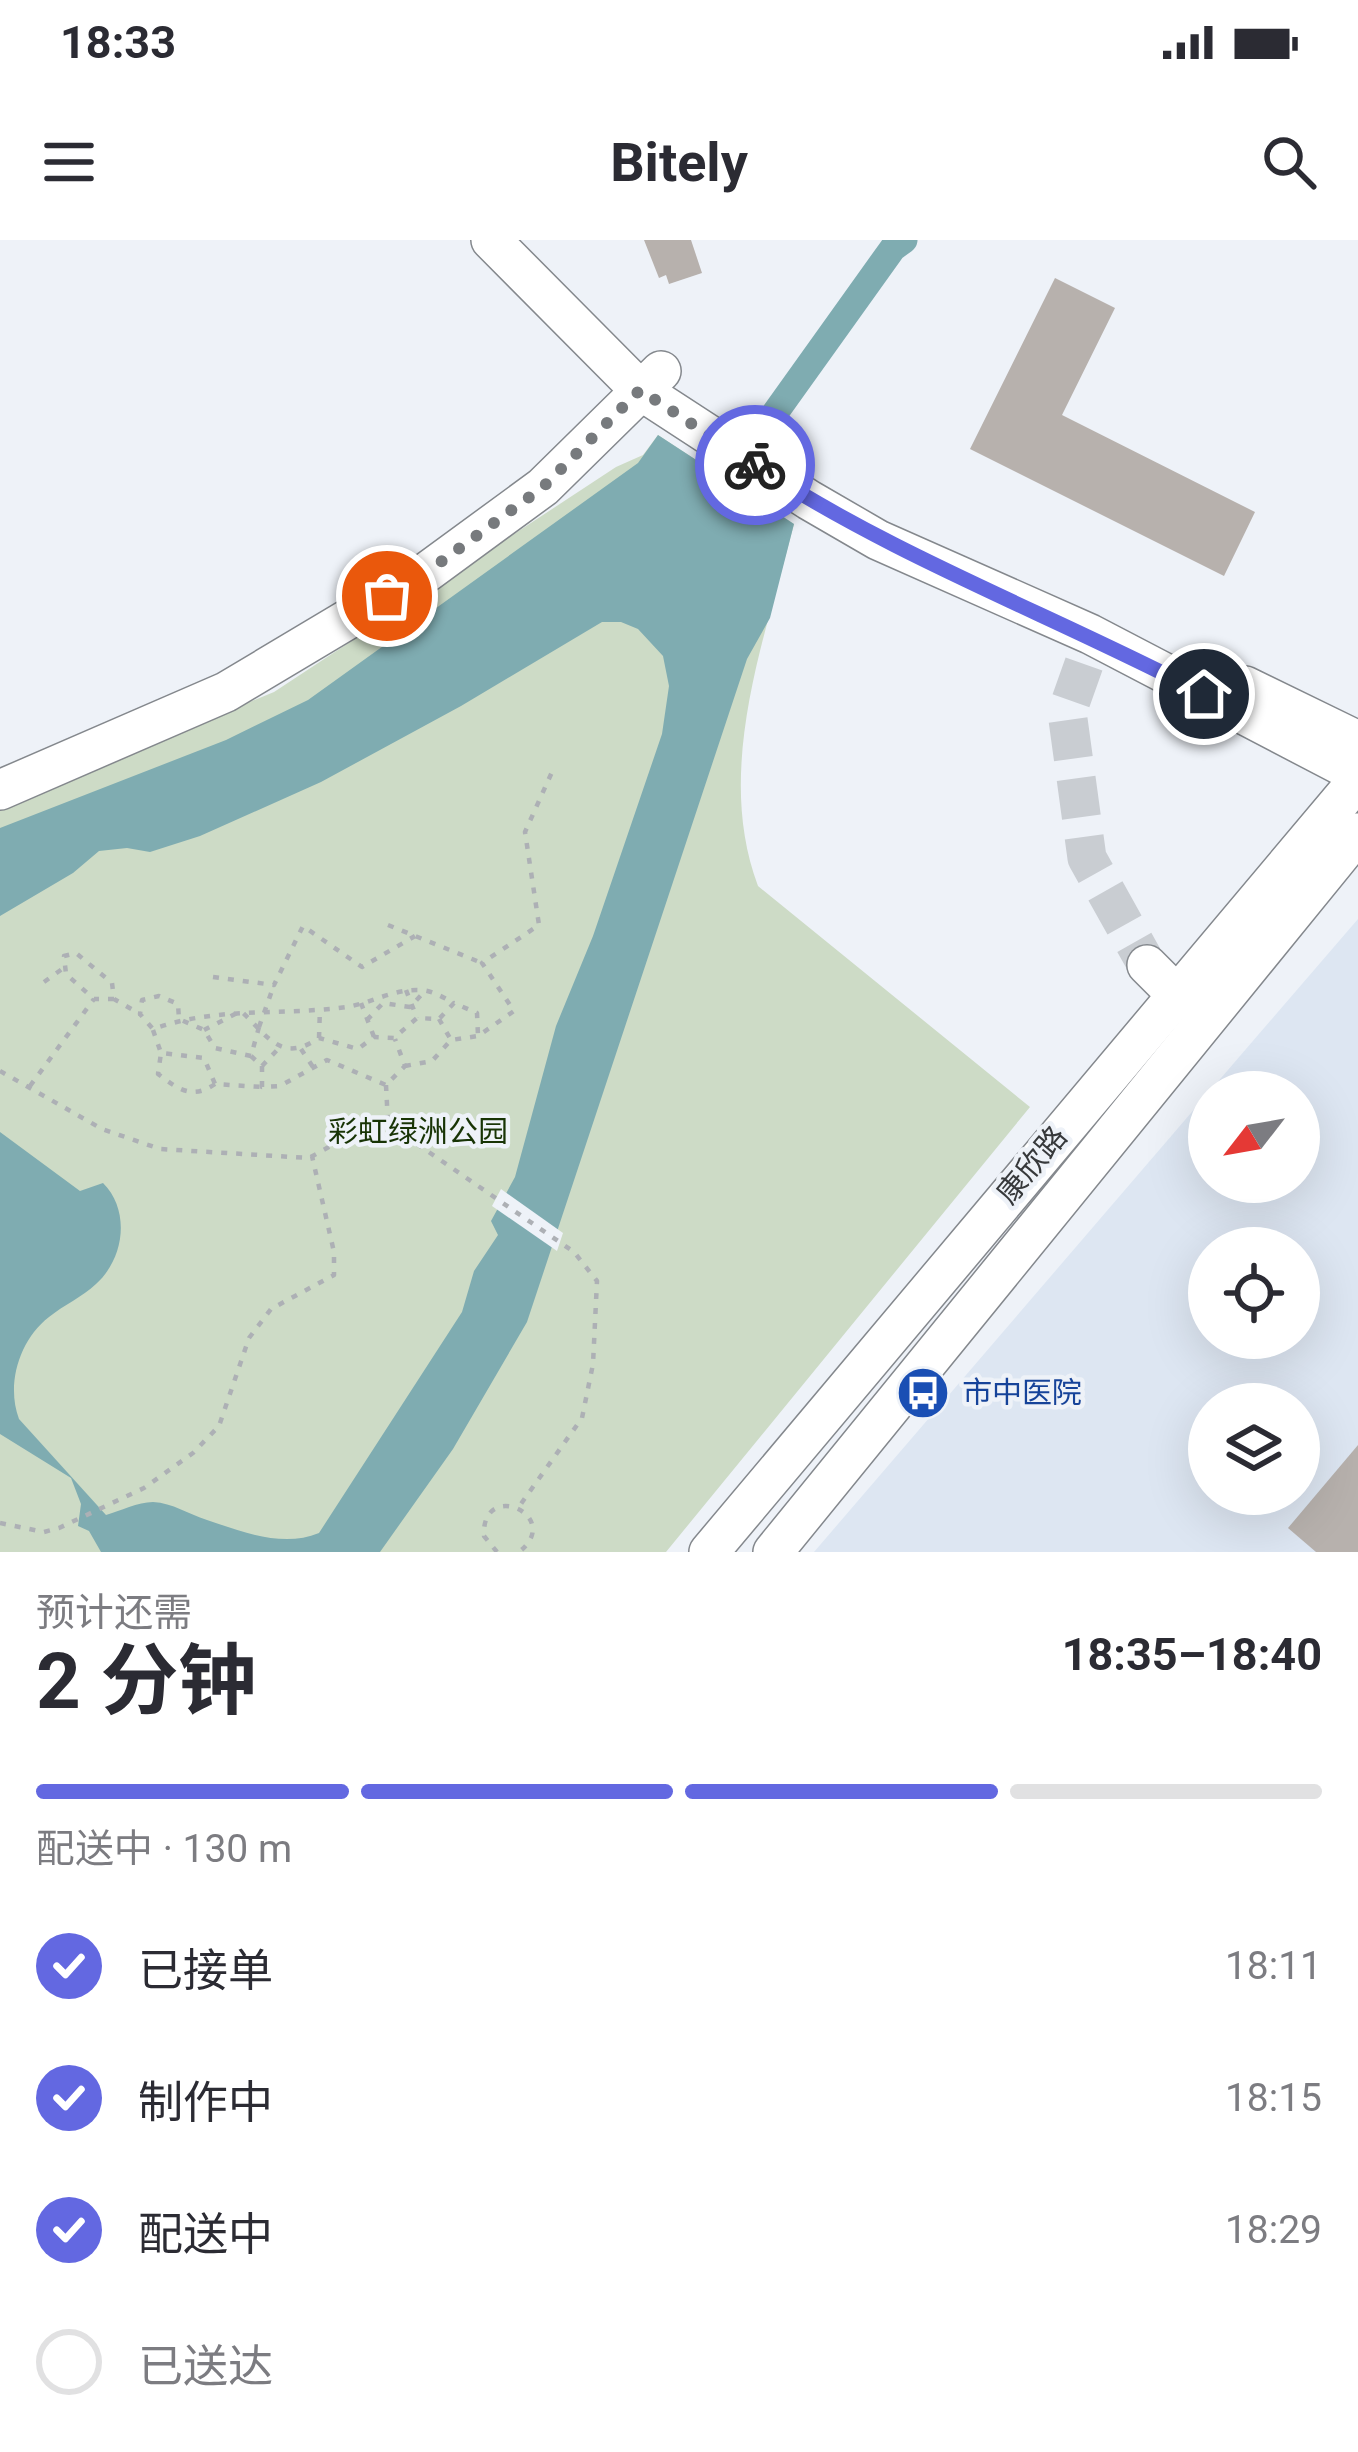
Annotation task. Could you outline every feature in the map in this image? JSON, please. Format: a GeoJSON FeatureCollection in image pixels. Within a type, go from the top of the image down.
{"type":"FeatureCollection","features":[{"type":"Feature","properties":{"kind":"street"},"geometry":{"type":"LineString","coordinates":[[491,240],[581,328],[665,391],[816,490],[878,540],[1089,637],[1358,777]]}},
{"type":"Feature","properties":{"kind":"street"},"geometry":{"type":"LineString","coordinates":[[0,790],[226,692],[427,572],[665,391]]}},
{"type":"Feature","properties":{"kind":"street"},"geometry":{"type":"LineString","coordinates":[[1089,637],[1358,741]]}},
{"type":"Feature","properties":{"kind":"street","name":"康欣路"},"geometry":{"type":"LineString","coordinates":[[709,1552],[1358,777]]}},
{"type":"Feature","properties":{"kind":"street","name":"康欣路"},"geometry":{"type":"LineString","coordinates":[[773,1552],[1358,833]]}},
{"type":"Feature","properties":{"kind":"street"},"geometry":{"type":"LineString","coordinates":[[1147,965],[1176,994]]}},
{"type":"Feature","properties":{"kind":"path"},"geometry":{"type":"LineString","coordinates":[[482,964],[539,925],[525,832],[553,772]]}},
{"type":"Feature","properties":{"kind":"path"},"geometry":{"type":"LineString","coordinates":[[251,1056],[274,986],[303,926],[362,967],[415,937]]}},
{"type":"Feature","properties":{"kind":"path"},"geometry":{"type":"LineString","coordinates":[[388,926],[482,964],[514,1011],[478,1036],[451,1040],[432,1061],[405,1066],[386,1085],[388,1124]]}},
{"type":"Feature","properties":{"kind":"path"},"geometry":{"type":"LineString","coordinates":[[94,1000],[66,974],[64,956],[76,953],[112,983],[114,998]]}},
{"type":"Feature","properties":{"kind":"path"},"geometry":{"type":"LineString","coordinates":[[44,982],[65,967]]}},
{"type":"Feature","properties":{"kind":"path"},"geometry":{"type":"LineString","coordinates":[[213,977],[274,986]]}},
{"type":"Feature","properties":{"kind":"path"},"geometry":{"type":"LineString","coordinates":[[153,1029],[179,1019],[320,1008],[426,989],[477,1012],[478,1036]]}},
{"type":"Feature","properties":{"kind":"path"},"geometry":{"type":"LineString","coordinates":[[410,1006],[426,989]]}},
{"type":"Feature","properties":{"kind":"path"},"geometry":{"type":"LineString","coordinates":[[406,990],[417,1018]]}},
{"type":"Feature","properties":{"kind":"path"},"geometry":{"type":"LineString","coordinates":[[140,1014],[142,1000],[159,995],[178,1004],[179,1019]]}},
{"type":"Feature","properties":{"kind":"path"},"geometry":{"type":"LineString","coordinates":[[30,1086],[94,1000],[114,998],[140,1014],[153,1029],[161,1053],[158,1074],[182,1092],[203,1093],[215,1084],[280,1086],[327,1060],[386,1085]]}},
{"type":"Feature","properties":{"kind":"path"},"geometry":{"type":"LineString","coordinates":[[361,1003],[374,1037]]}},
{"type":"Feature","properties":{"kind":"path"},"geometry":{"type":"LineString","coordinates":[[367,1020],[383,1003],[410,1006]]}},
{"type":"Feature","properties":{"kind":"path"},"geometry":{"type":"LineString","coordinates":[[241,1011],[280,1048],[301,1049],[319,1038],[358,1048],[374,1037],[394,1038],[417,1018],[439,1019],[454,1003]]}},
{"type":"Feature","properties":{"kind":"path"},"geometry":{"type":"LineString","coordinates":[[319,1038],[320,1008]]}},
{"type":"Feature","properties":{"kind":"path"},"geometry":{"type":"LineString","coordinates":[[204,1030],[241,1011]]}},
{"type":"Feature","properties":{"kind":"path"},"geometry":{"type":"LineString","coordinates":[[179,1019],[204,1030],[214,1048],[251,1056],[262,1066]]}},
{"type":"Feature","properties":{"kind":"path"},"geometry":{"type":"LineString","coordinates":[[439,1019],[451,1040]]}},
{"type":"Feature","properties":{"kind":"path"},"geometry":{"type":"LineString","coordinates":[[394,1038],[405,1066]]}},
{"type":"Feature","properties":{"kind":"path"},"geometry":{"type":"LineString","coordinates":[[204,1058],[214,1048]]}},
{"type":"Feature","properties":{"kind":"path"},"geometry":{"type":"LineString","coordinates":[[262,1087],[262,1066],[280,1048]]}},
{"type":"Feature","properties":{"kind":"path"},"geometry":{"type":"LineString","coordinates":[[301,1049],[313,1067]]}},
{"type":"Feature","properties":{"kind":"path"},"geometry":{"type":"LineString","coordinates":[[161,1053],[204,1058]]}},
{"type":"Feature","properties":{"kind":"path"},"geometry":{"type":"LineString","coordinates":[[204,1058],[215,1084]]}},
{"type":"Feature","properties":{"kind":"path"},"geometry":{"type":"LineString","coordinates":[[0,1071],[102,1129],[144,1145],[294,1160],[312,1156],[365,1127],[388,1124],[574,1252],[597,1281],[592,1364],[581,1418],[518,1508]]}},
{"type":"Feature","properties":{"kind":"path"},"geometry":{"type":"LineString","coordinates":[[0,1523],[44,1532],[105,1507],[144,1488],[193,1453],[218,1426],[249,1338],[271,1309],[334,1275],[334,1252],[312,1156]]}},
{"type":"Feature","properties":{"kind":"path"},"geometry":{"type":"LineString","coordinates":[[497,1552],[488,1544],[484,1528],[489,1514],[503,1506],[518,1508],[532,1527],[527,1546],[519,1552]]}},
{"type":"Feature","properties":{"kind":"path"},"geometry":{"type":"LineString","coordinates":[[479,1552],[488,1544]]}},
{"type":"Feature","properties":{"kind":"path"},"geometry":{"type":"LineString","coordinates":[[527,1546],[534,1552]]}},
{"type":"Feature","properties":{"kind":"shaded area"},"geometry":{"type":"Polygon","coordinates":[[[1358,919],[1358,1552],[814,1552],[1188,1116],[1188,1203],[1320,1203],[1320,1071],[1227,1071],[1358,919]]]}},
{"type":"Feature","properties":{"kind":"green space","name":"彩虹绿洲公园"},"geometry":{"type":"Polygon","coordinates":[[[658,435],[794,524],[758,658],[742,750],[746,842],[758,886],[1030,1107],[666,1552],[0,1552],[0,804],[274,692],[616,467],[643,455],[658,435]]]}},
{"type":"Feature","properties":{"kind":"water"},"geometry":{"type":"Polygon","coordinates":[[[658,435],[794,524],[770,618],[747,659],[527,1322],[453,1449],[380,1552],[101,1552],[89,1531],[78,1526],[81,1504],[71,1478],[0,1434],[0,1132],[80,1191],[103,1183],[118,1207],[121,1235],[105,1274],[39,1327],[23,1350],[14,1392],[19,1419],[106,1515],[153,1502],[263,1537],[291,1539],[319,1533],[462,1312],[474,1271],[498,1235],[491,1221],[515,1177],[556,1026],[593,936],[662,734],[669,686],[663,656],[638,629],[621,622],[602,622],[321,782],[200,836],[150,852],[99,851],[73,873],[0,916],[0,828],[226,740],[308,700],[638,463],[658,435]]]}},
{"type":"Feature","properties":{"kind":"pier"},"geometry":{"type":"Polygon","coordinates":[[[501,1189],[563,1233],[557,1251],[492,1206],[501,1189]]]}},
{"type":"Feature","properties":{"kind":"building"},"geometry":{"type":"Polygon","coordinates":[[[644,240],[691,240],[702,273],[669,284],[666,275],[659,278],[644,240]]]}},
{"type":"Feature","properties":{"kind":"building"},"geometry":{"type":"Polygon","coordinates":[[[1055,278],[1115,308],[1062,415],[1255,512],[1224,576],[970,449],[1055,278]]]}},
{"type":"Feature","properties":{"kind":"building"},"geometry":{"type":"Polygon","coordinates":[[[1358,1445],[1358,1552],[1316,1552],[1288,1528],[1299,1515],[1320,1515],[1320,1490],[1358,1445]]]}},
{"type":"Feature","properties":{"kind":"waterway"},"geometry":{"type":"LineString","coordinates":[[727,480],[893,248],[904,240]]}},
{"type":"Feature","properties":{"kind":"tunnel"},"geometry":{"type":"LineString","coordinates":[[1084,664],[1067,712],[1087,858],[1147,965]]}},
{"type":"Feature","properties":{"kind":"way so far"},"geometry":{"type":"LineString","coordinates":[[387,596],[543,487],[640,390],[755,465]]}},
{"type":"Feature","properties":{"kind":"place","name":"市中医院"},"geometry":{"type":"Point","coordinates":[923,1393]}},
{"type":"Feature","properties":{"kind":"route"},"geometry":{"type":"LineString","coordinates":[[755,465],[878,540],[1090,634],[1204,694]]}}]}
